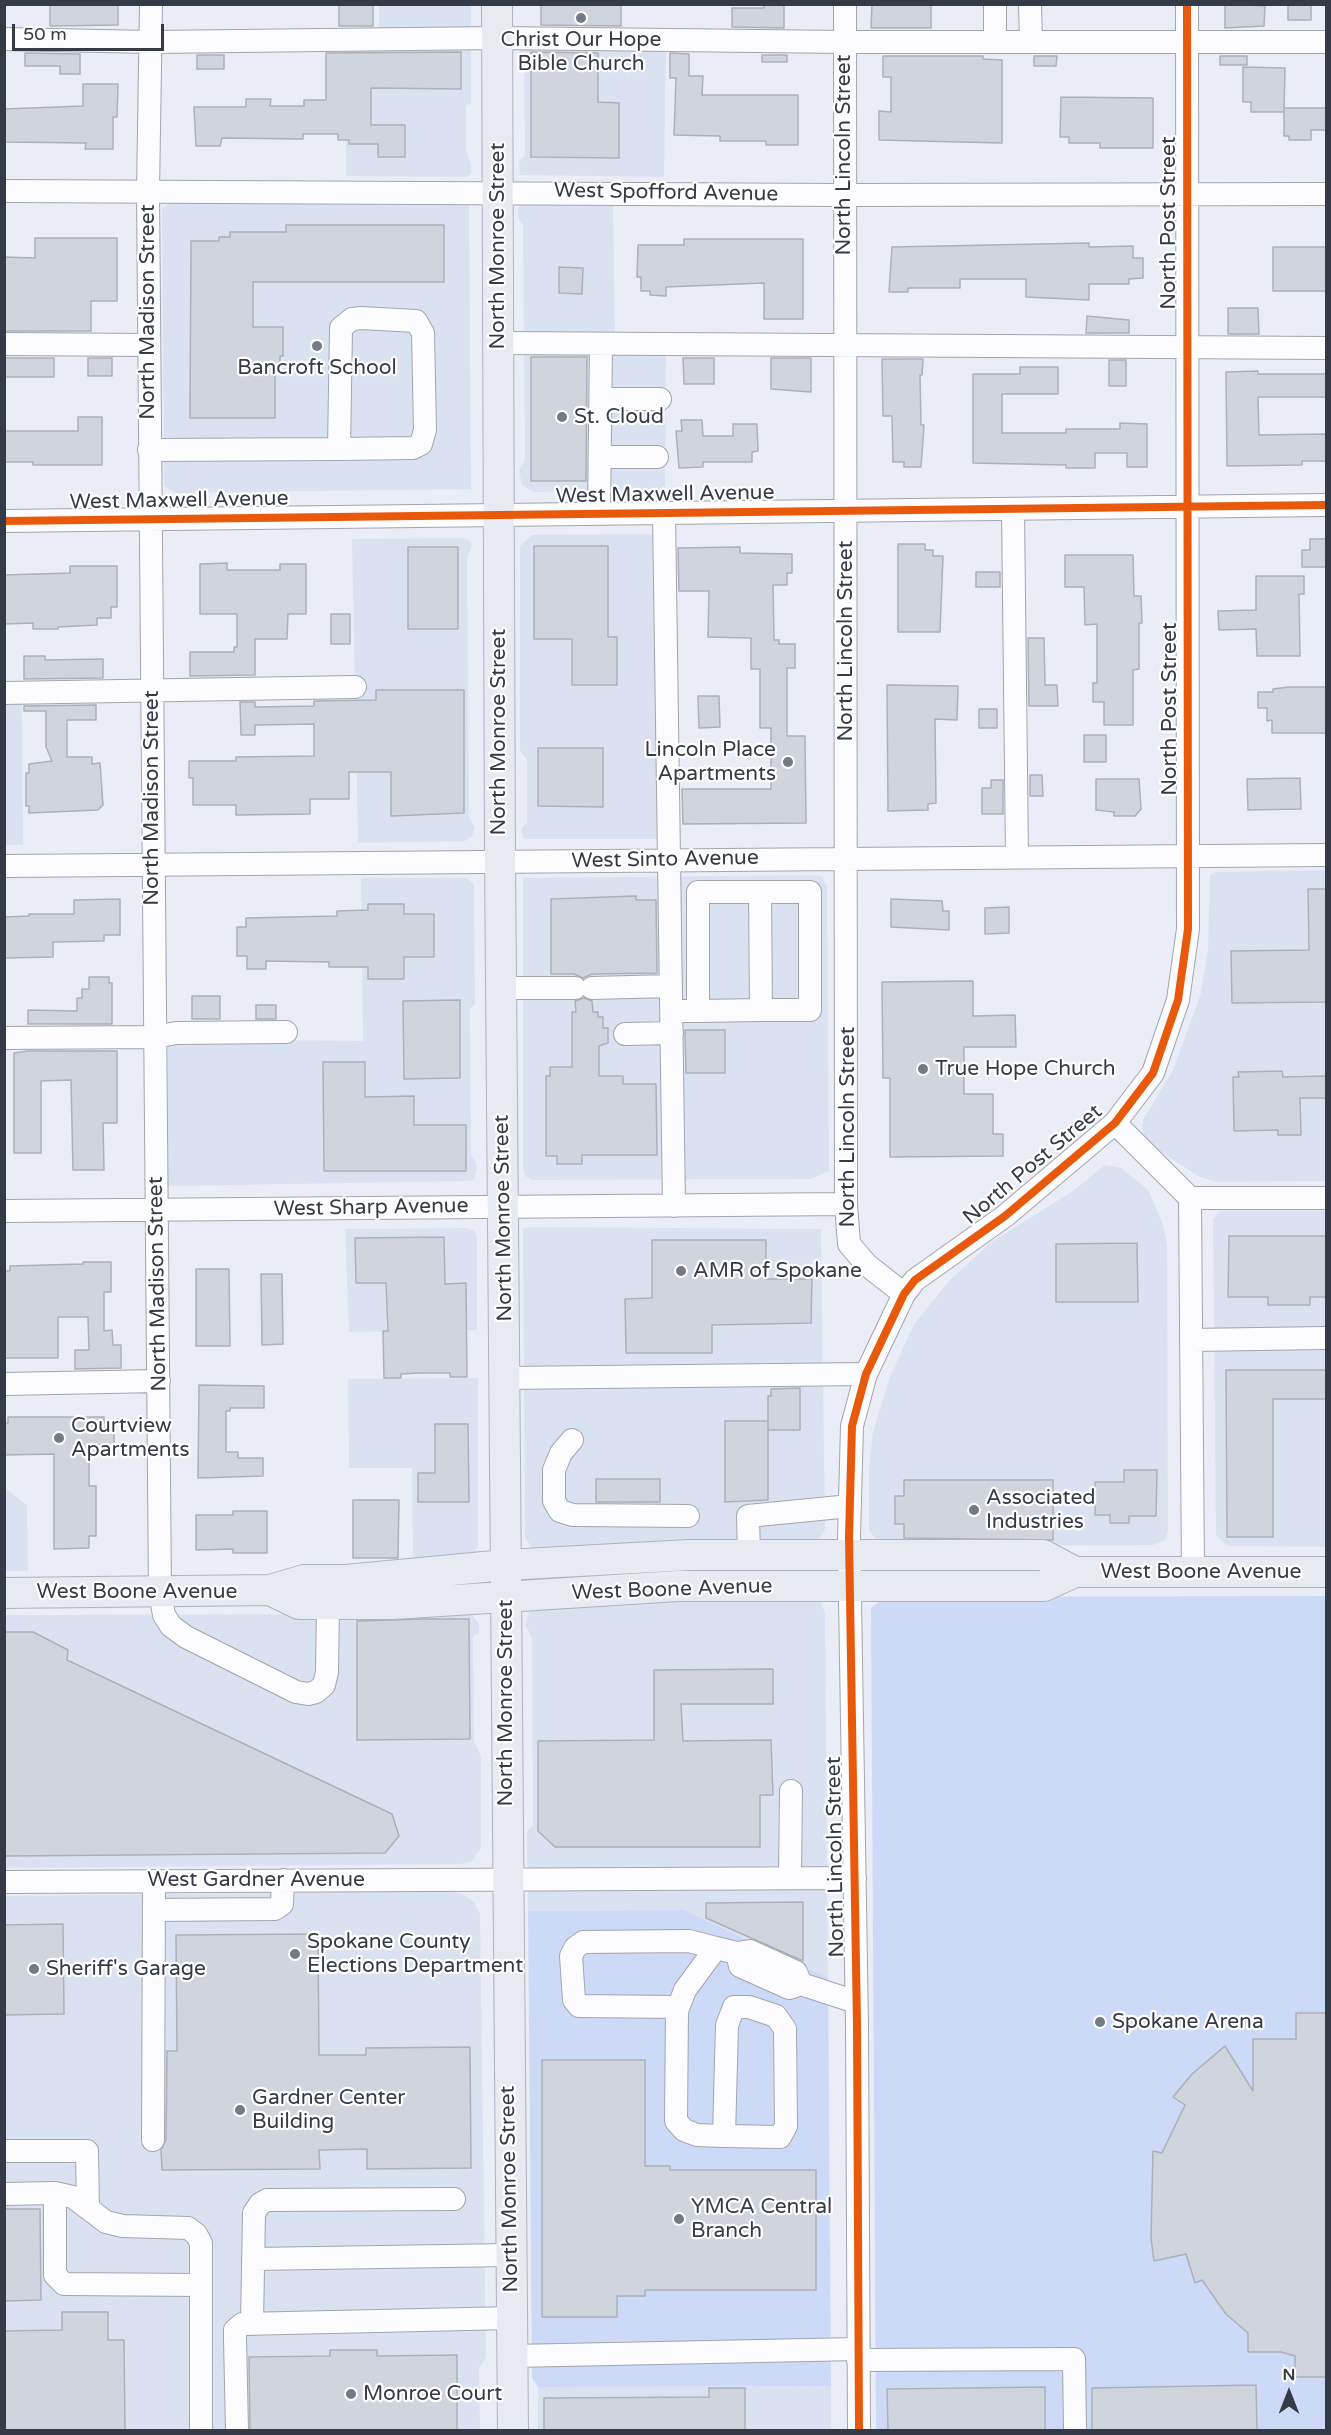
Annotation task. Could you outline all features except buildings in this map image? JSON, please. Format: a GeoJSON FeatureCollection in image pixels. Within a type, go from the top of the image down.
{"type":"FeatureCollection","features":[{"type":"Feature","properties":{"kind":"main road","name":"North Monroe Street"},"geometry":{"type":"LineString","coordinates":[[497,4],[500,861],[513,2430]]}},
{"type":"Feature","properties":{"kind":"main road","name":"West Boone Avenue"},"geometry":{"type":"LineString","coordinates":[[4,1593],[270,1590],[304,1580],[382,1578],[505,1565],[689,1555],[1043,1555],[1075,1572]]}},
{"type":"Feature","properties":{"kind":"main road","name":"West Boone Avenue"},"geometry":{"type":"LineString","coordinates":[[270,1590],[299,1604],[328,1604],[505,1598],[625,1588],[1044,1586],[1075,1572],[1326,1572]]}},
{"type":"Feature","properties":{"kind":"street","name":"North Madison Street"},"geometry":{"type":"LineString","coordinates":[[151,4],[148,345],[160,1592],[164,1615],[171,1626],[186,1637],[296,1692],[308,1694],[316,1692],[324,1685],[327,1672],[328,1604]]}},
{"type":"Feature","properties":{"kind":"street","name":"North Lincoln Street"},"geometry":{"type":"LineString","coordinates":[[845,4],[848,858],[846,1204],[849,1244],[867,1265],[904,1294],[866,1374],[852,1426],[850,1586],[855,1878],[859,2430]]}},
{"type":"Feature","properties":{"kind":"street"},"geometry":{"type":"LineString","coordinates":[[995,4],[995,42]]}},
{"type":"Feature","properties":{"kind":"street"},"geometry":{"type":"LineString","coordinates":[[1030,4],[1031,42]]}},
{"type":"Feature","properties":{"kind":"street","name":"North Post Street"},"geometry":{"type":"LineString","coordinates":[[904,1294],[915,1280],[1005,1216],[1115,1123],[1153,1073],[1178,1000],[1188,929],[1187,4]]}},
{"type":"Feature","properties":{"kind":"street"},"geometry":{"type":"LineString","coordinates":[[4,39],[151,42],[497,38],[845,42],[1326,42]]}},
{"type":"Feature","properties":{"kind":"street","name":"West Spofford Avenue"},"geometry":{"type":"LineString","coordinates":[[4,191],[844,195],[1326,194]]}},
{"type":"Feature","properties":{"kind":"street"},"geometry":{"type":"LineString","coordinates":[[149,450],[339,449],[413,448],[421,444],[425,429],[423,333],[416,321],[361,318],[352,319],[341,328],[339,449]]}},
{"type":"Feature","properties":{"kind":"street"},"geometry":{"type":"LineString","coordinates":[[498,343],[1326,348]]}},
{"type":"Feature","properties":{"kind":"street"},"geometry":{"type":"LineString","coordinates":[[4,344],[148,345]]}},
{"type":"Feature","properties":{"kind":"street"},"geometry":{"type":"LineString","coordinates":[[599,514],[601,344]]}},
{"type":"Feature","properties":{"kind":"street"},"geometry":{"type":"LineString","coordinates":[[601,399],[660,399]]}},
{"type":"Feature","properties":{"kind":"street"},"geometry":{"type":"LineString","coordinates":[[600,457],[657,457]]}},
{"type":"Feature","properties":{"kind":"street","name":"West Maxwell Avenue"},"geometry":{"type":"LineString","coordinates":[[4,521],[1326,505]]}},
{"type":"Feature","properties":{"kind":"street"},"geometry":{"type":"LineString","coordinates":[[1013,509],[1017,857]]}},
{"type":"Feature","properties":{"kind":"street"},"geometry":{"type":"LineString","coordinates":[[664,513],[674,1206]]}},
{"type":"Feature","properties":{"kind":"street"},"geometry":{"type":"LineString","coordinates":[[4,693],[355,687]]}},
{"type":"Feature","properties":{"kind":"street","name":"West Sinto Avenue"},"geometry":{"type":"LineString","coordinates":[[4,866],[1326,855]]}},
{"type":"Feature","properties":{"kind":"street"},"geometry":{"type":"LineString","coordinates":[[671,892],[810,892],[810,1010],[672,1011]]}},
{"type":"Feature","properties":{"kind":"street"},"geometry":{"type":"LineString","coordinates":[[698,892],[698,1011]]}},
{"type":"Feature","properties":{"kind":"street"},"geometry":{"type":"LineString","coordinates":[[760,892],[761,1010]]}},
{"type":"Feature","properties":{"kind":"street"},"geometry":{"type":"LineString","coordinates":[[501,988],[672,986]]}},
{"type":"Feature","properties":{"kind":"street"},"geometry":{"type":"LineString","coordinates":[[4,1038],[155,1037],[176,1033],[286,1032]]}},
{"type":"Feature","properties":{"kind":"street"},"geometry":{"type":"LineString","coordinates":[[625,1034],[672,1033]]}},
{"type":"Feature","properties":{"kind":"street","name":"North Post Street"},"geometry":{"type":"LineString","coordinates":[[1115,1123],[1190,1198]]}},
{"type":"Feature","properties":{"kind":"street"},"geometry":{"type":"LineString","coordinates":[[1193,1572],[1190,1198],[1326,1198]]}},
{"type":"Feature","properties":{"kind":"street","name":"West Sharp Avenue"},"geometry":{"type":"LineString","coordinates":[[4,1211],[846,1204]]}},
{"type":"Feature","properties":{"kind":"street"},"geometry":{"type":"LineString","coordinates":[[1191,1340],[1326,1338]]}},
{"type":"Feature","properties":{"kind":"street"},"geometry":{"type":"LineString","coordinates":[[505,1378],[866,1374]]}},
{"type":"Feature","properties":{"kind":"street"},"geometry":{"type":"LineString","coordinates":[[4,1384],[159,1381]]}},
{"type":"Feature","properties":{"kind":"street"},"geometry":{"type":"LineString","coordinates":[[572,1440],[561,1453],[554,1470],[554,1501],[560,1511],[573,1515],[688,1516]]}},
{"type":"Feature","properties":{"kind":"street"},"geometry":{"type":"LineString","coordinates":[[749,1555],[748,1516],[850,1506]]}},
{"type":"Feature","properties":{"kind":"street"},"geometry":{"type":"LineString","coordinates":[[790,1878],[791,1791]]}},
{"type":"Feature","properties":{"kind":"street","name":"West Gardner Avenue"},"geometry":{"type":"LineString","coordinates":[[4,1882],[855,1878]]}},
{"type":"Feature","properties":{"kind":"street"},"geometry":{"type":"LineString","coordinates":[[154,1910],[274,1909],[282,1904],[283,1880]]}},
{"type":"Feature","properties":{"kind":"street"},"geometry":{"type":"LineString","coordinates":[[153,2140],[154,1881]]}},
{"type":"Feature","properties":{"kind":"street"},"geometry":{"type":"LineString","coordinates":[[678,2007],[579,2006],[574,2000],[571,1956],[575,1948],[583,1942],[689,1941],[726,1950],[740,1966],[789,1988],[801,1983],[856,2002]]}},
{"type":"Feature","properties":{"kind":"street"},"geometry":{"type":"LineString","coordinates":[[724,2136],[727,2025],[734,2007],[749,2007],[776,2016],[785,2029],[786,2126],[780,2137],[724,2136],[697,2135],[684,2130],[676,2121],[678,2007],[685,1990],[726,1950]]}},
{"type":"Feature","properties":{"kind":"street"},"geometry":{"type":"LineString","coordinates":[[4,2151],[87,2151],[88,2208]]}},
{"type":"Feature","properties":{"kind":"street"},"geometry":{"type":"LineString","coordinates":[[55,2193],[55,2275],[64,2284],[201,2284]]}},
{"type":"Feature","properties":{"kind":"street"},"geometry":{"type":"LineString","coordinates":[[4,2194],[55,2193],[73,2197],[106,2222],[123,2226],[188,2228],[201,2243],[201,2430]]}},
{"type":"Feature","properties":{"kind":"street"},"geometry":{"type":"LineString","coordinates":[[252,2324],[254,2213],[260,2204],[267,2200],[454,2199]]}},
{"type":"Feature","properties":{"kind":"street"},"geometry":{"type":"LineString","coordinates":[[254,2259],[511,2255]]}},
{"type":"Feature","properties":{"kind":"street"},"geometry":{"type":"LineString","coordinates":[[237,2430],[235,2330],[242,2324],[512,2318]]}},
{"type":"Feature","properties":{"kind":"street"},"geometry":{"type":"LineString","coordinates":[[512,2356],[858,2354],[1074,2359],[1075,2430]]}},
{"type":"Feature","properties":{"kind":"shaded area"},"geometry":{"type":"Polygon","coordinates":[[[379,5],[471,5],[471,103],[466,106],[466,151],[471,173],[467,177],[346,176],[345,32],[379,33],[379,5]]]}},
{"type":"Feature","properties":{"kind":"shaded area"},"geometry":{"type":"Polygon","coordinates":[[[519,34],[666,34],[664,177],[520,175],[519,162],[525,155],[524,67],[519,54],[519,34]]]}},
{"type":"Feature","properties":{"kind":"shaded area","name":"Bancroft School"},"geometry":{"type":"Polygon","coordinates":[[[170,203],[469,205],[471,489],[176,493],[164,486],[162,208],[170,203]]]}},
{"type":"Feature","properties":{"kind":"shaded area"},"geometry":{"type":"Polygon","coordinates":[[[522,205],[613,205],[615,337],[666,338],[665,490],[534,492],[522,485],[519,470],[525,460],[523,225],[518,218],[518,208],[522,205]]]}},
{"type":"Feature","properties":{"kind":"shaded area"},"geometry":{"type":"Polygon","coordinates":[[[670,534],[674,839],[524,839],[521,829],[527,822],[527,760],[520,751],[520,546],[532,535],[670,534]]]}},
{"type":"Feature","properties":{"kind":"shaded area"},"geometry":{"type":"Polygon","coordinates":[[[464,538],[470,541],[472,546],[467,558],[469,817],[475,828],[472,836],[465,841],[358,843],[352,539],[464,538]]]}},
{"type":"Feature","properties":{"kind":"shaded area"},"geometry":{"type":"Polygon","coordinates":[[[4,697],[22,697],[23,845],[5,845],[4,697]]]}},
{"type":"Feature","properties":{"kind":"shaded area"},"geometry":{"type":"Polygon","coordinates":[[[1326,870],[1326,1181],[1216,1182],[1198,1176],[1149,1144],[1144,1137],[1142,1126],[1144,1118],[1173,1070],[1201,993],[1208,948],[1210,875],[1215,872],[1326,870]]]}},
{"type":"Feature","properties":{"kind":"shaded area"},"geometry":{"type":"Polygon","coordinates":[[[822,876],[827,886],[829,1171],[810,1179],[532,1180],[525,1176],[523,1168],[523,878],[822,876]]]}},
{"type":"Feature","properties":{"kind":"shaded area"},"geometry":{"type":"Polygon","coordinates":[[[361,878],[467,878],[474,885],[475,1004],[470,1009],[471,1154],[477,1165],[475,1179],[470,1181],[168,1186],[168,1039],[363,1041],[361,878]]]}},
{"type":"Feature","properties":{"kind":"shaded area"},"geometry":{"type":"Polygon","coordinates":[[[1105,1165],[1121,1168],[1148,1190],[1163,1224],[1167,1245],[1168,1530],[1165,1540],[1153,1545],[887,1546],[878,1542],[869,1530],[869,1467],[873,1432],[890,1377],[914,1324],[950,1280],[990,1243],[1073,1191],[1105,1165]]]}},
{"type":"Feature","properties":{"kind":"shaded area"},"geometry":{"type":"Polygon","coordinates":[[[1220,1211],[1326,1211],[1326,1547],[1232,1546],[1225,1544],[1216,1535],[1213,1219],[1220,1211]]]}},
{"type":"Feature","properties":{"kind":"shaded area"},"geometry":{"type":"Polygon","coordinates":[[[529,1227],[821,1229],[825,1529],[819,1540],[540,1551],[532,1548],[525,1537],[523,1229],[529,1227]]]}},
{"type":"Feature","properties":{"kind":"shaded area"},"geometry":{"type":"Polygon","coordinates":[[[467,1228],[474,1231],[477,1236],[477,1330],[349,1332],[345,1229],[467,1228]]]}},
{"type":"Feature","properties":{"kind":"shaded area"},"geometry":{"type":"Polygon","coordinates":[[[478,1378],[478,1545],[474,1554],[413,1566],[412,1468],[349,1468],[348,1379],[478,1378]]]}},
{"type":"Feature","properties":{"kind":"shaded area"},"geometry":{"type":"Polygon","coordinates":[[[4,1487],[27,1505],[28,1571],[5,1571],[4,1487]]]}},
{"type":"Feature","properties":{"kind":"shaded area","name":"Spokane Arena"},"geometry":{"type":"Polygon","coordinates":[[[1326,1596],[1326,2430],[876,2430],[871,1608],[886,1597],[1326,1596]]]}},
{"type":"Feature","properties":{"kind":"shaded area"},"geometry":{"type":"Polygon","coordinates":[[[813,1597],[821,1603],[825,1613],[828,1978],[684,1910],[528,1911],[527,1832],[533,1825],[532,1639],[525,1625],[530,1610],[544,1605],[813,1597]]]}},
{"type":"Feature","properties":{"kind":"shaded area"},"geometry":{"type":"Polygon","coordinates":[[[467,1614],[473,1616],[479,1624],[479,1633],[473,1637],[474,1741],[481,1756],[481,1848],[472,1861],[463,1864],[5,1868],[4,1615],[467,1614]]]}},
{"type":"Feature","properties":{"kind":"shaded area"},"geometry":{"type":"Polygon","coordinates":[[[447,1891],[463,1894],[474,1902],[480,1914],[486,2357],[479,2368],[480,2430],[5,2430],[4,1896],[447,1891]]]}},
{"type":"Feature","properties":{"kind":"shaded area"},"geometry":{"type":"Polygon","coordinates":[[[684,1910],[828,1978],[831,2386],[538,2387],[532,2378],[528,1911],[684,1910]]]}},
{"type":"Feature","properties":{"kind":"shaded area"},"geometry":{"type":"Polygon","coordinates":[[[831,2386],[831,2430],[538,2430],[538,2387],[831,2386]]]}},
{"type":"Feature","properties":{"kind":"cycle path"},"geometry":{"type":"LineString","coordinates":[[859,2430],[857,2026],[849,1537],[852,1426],[866,1374],[904,1294],[915,1280],[1005,1216],[1115,1123],[1153,1073],[1178,1000],[1188,929],[1187,4]]}},
{"type":"Feature","properties":{"kind":"cycle path"},"geometry":{"type":"LineString","coordinates":[[4,521],[1326,505]]}},
{"type":"Feature","properties":{"kind":"place","name":"Christ Our Hope Bible Church"},"geometry":{"type":"Point","coordinates":[581,18]}},
{"type":"Feature","properties":{"kind":"place","name":"Bancroft School"},"geometry":{"type":"Point","coordinates":[317,346]}},
{"type":"Feature","properties":{"kind":"place","name":"St. Cloud"},"geometry":{"type":"Point","coordinates":[562,417]}},
{"type":"Feature","properties":{"kind":"place","name":"Lincoln Place Apartments"},"geometry":{"type":"Point","coordinates":[788,762]}},
{"type":"Feature","properties":{"kind":"place","name":"True Hope Church"},"geometry":{"type":"Point","coordinates":[923,1069]}},
{"type":"Feature","properties":{"kind":"place","name":"AMR of Spokane"},"geometry":{"type":"Point","coordinates":[681,1271]}},
{"type":"Feature","properties":{"kind":"place","name":"Courtview Apartments"},"geometry":{"type":"Point","coordinates":[59,1438]}},
{"type":"Feature","properties":{"kind":"place","name":"Associated Industries"},"geometry":{"type":"Point","coordinates":[974,1510]}},
{"type":"Feature","properties":{"kind":"place","name":"Spokane County Elections Department"},"geometry":{"type":"Point","coordinates":[295,1954]}},
{"type":"Feature","properties":{"kind":"place","name":"Sheriff's Garage"},"geometry":{"type":"Point","coordinates":[34,1969]}},
{"type":"Feature","properties":{"kind":"place","name":"Spokane Arena"},"geometry":{"type":"Point","coordinates":[1100,2022]}},
{"type":"Feature","properties":{"kind":"place","name":"Gardner Center Building"},"geometry":{"type":"Point","coordinates":[240,2110]}},
{"type":"Feature","properties":{"kind":"place","name":"YMCA Central Branch"},"geometry":{"type":"Point","coordinates":[679,2219]}},
{"type":"Feature","properties":{"kind":"place","name":"Monroe Court"},"geometry":{"type":"Point","coordinates":[351,2394]}}]}
